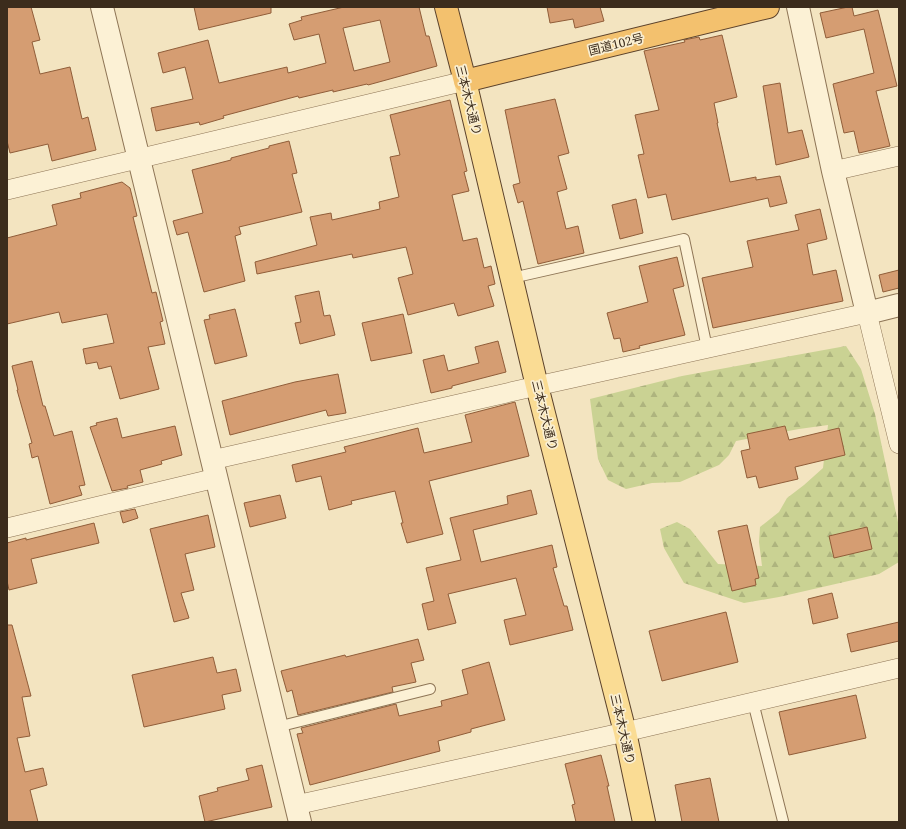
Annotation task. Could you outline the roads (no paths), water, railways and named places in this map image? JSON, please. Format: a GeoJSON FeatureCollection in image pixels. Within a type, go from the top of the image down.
{"type":"FeatureCollection","features":[{"type":"Feature","properties":{"kind":"highway","name":"三本木大通り"},"geometry":{"type":"LineString","coordinates":[[446,7],[464,81]]}},
{"type":"Feature","properties":{"kind":"highway","name":"国道102号"},"geometry":{"type":"LineString","coordinates":[[464,81],[768,7]]}},
{"type":"Feature","properties":{"kind":"main road","name":"三本木大通り"},"geometry":{"type":"LineString","coordinates":[[464,81],[537,386],[625,732],[644,822]]}},
{"type":"Feature","properties":{"kind":"street"},"geometry":{"type":"LineString","coordinates":[[102,7],[298,817],[625,732],[899,668]]}},
{"type":"Feature","properties":{"kind":"street"},"geometry":{"type":"LineString","coordinates":[[798,7],[833,171],[899,444]]}},
{"type":"Feature","properties":{"kind":"street"},"geometry":{"type":"LineString","coordinates":[[7,190],[464,81]]}},
{"type":"Feature","properties":{"kind":"street"},"geometry":{"type":"LineString","coordinates":[[833,171],[899,156]]}},
{"type":"Feature","properties":{"kind":"street"},"geometry":{"type":"LineString","coordinates":[[7,528],[214,469],[537,386],[899,305]]}},
{"type":"Feature","properties":{"kind":"lane"},"geometry":{"type":"LineString","coordinates":[[512,278],[684,239],[707,348]]}},
{"type":"Feature","properties":{"kind":"lane"},"geometry":{"type":"LineString","coordinates":[[277,727],[430,689]]}},
{"type":"Feature","properties":{"kind":"lane"},"geometry":{"type":"LineString","coordinates":[[753,702],[783,821]]}}]}
